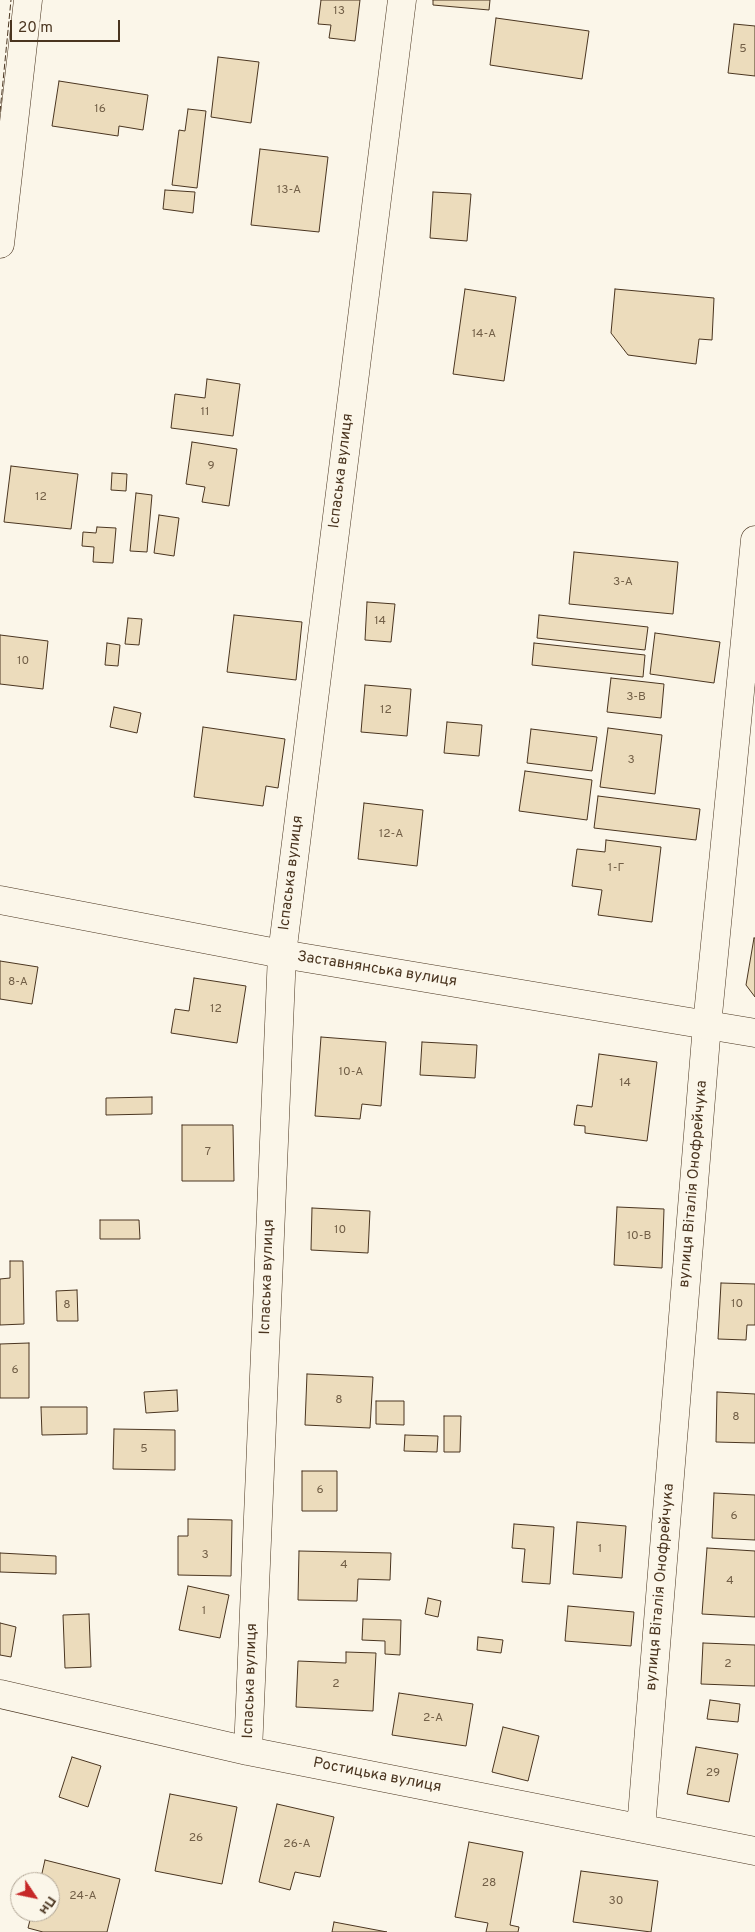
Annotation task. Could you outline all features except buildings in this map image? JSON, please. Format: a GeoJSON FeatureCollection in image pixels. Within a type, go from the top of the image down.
{"type":"FeatureCollection","features":[{"type":"Feature","properties":{"kind":"street"},"geometry":{"type":"LineString","coordinates":[[0,244],[28,0]]}},
{"type":"Feature","properties":{"kind":"street","name":"Іспаська вулиця"},"geometry":{"type":"LineString","coordinates":[[248,1751],[282,954],[402,0]]}},
{"type":"Feature","properties":{"kind":"street","name":"вулиця Віталія Онофрейчука"},"geometry":{"type":"LineString","coordinates":[[641,1828],[707,1025],[755,540]]}},
{"type":"Feature","properties":{"kind":"street","name":"Заставнянська вулиця"},"geometry":{"type":"LineString","coordinates":[[0,900],[282,954],[755,1033]]}},
{"type":"Feature","properties":{"kind":"street","name":"Ростицька вулиця"},"geometry":{"type":"LineString","coordinates":[[0,1694],[248,1751],[755,1851]]}},
{"type":"Feature","properties":{"kind":"fence"},"geometry":{"type":"LineString","coordinates":[[0,112],[11,0]]}}]}
